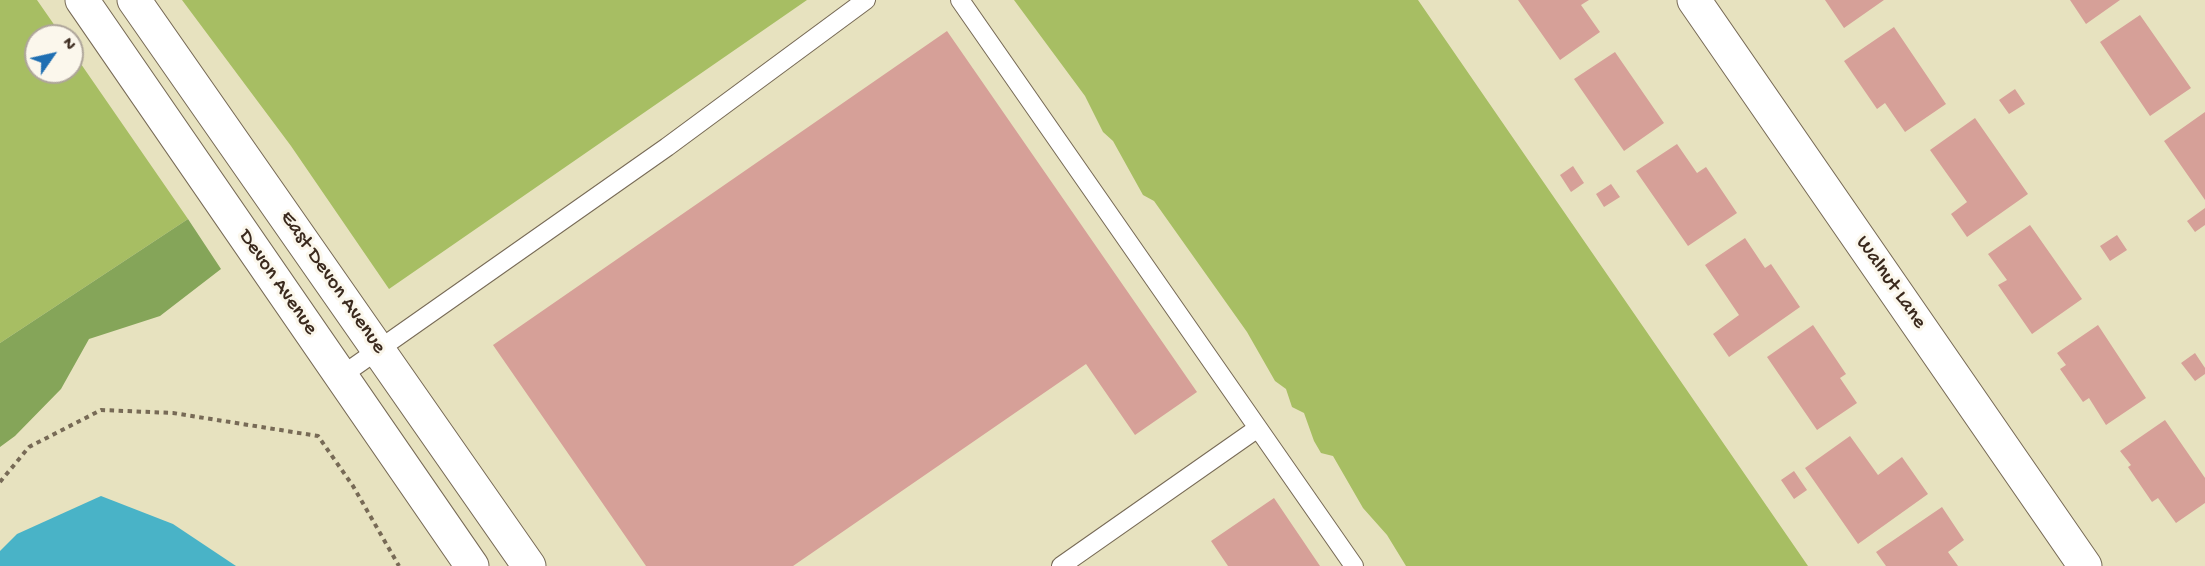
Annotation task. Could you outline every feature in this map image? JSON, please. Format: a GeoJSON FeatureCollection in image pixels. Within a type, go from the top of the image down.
{"type":"FeatureCollection","features":[{"type":"Feature","properties":{"kind":"main road","name":"Devon Avenue"},"geometry":{"type":"LineString","coordinates":[[82,0],[472,566]]}},
{"type":"Feature","properties":{"kind":"main road","name":"East Devon Avenue"},"geometry":{"type":"LineString","coordinates":[[134,0],[529,566]]}},
{"type":"Feature","properties":{"kind":"main road","name":"Walnut Lane"},"geometry":{"type":"LineString","coordinates":[[1694,0],[2085,566]]}},
{"type":"Feature","properties":{"kind":"lane"},"geometry":{"type":"LineString","coordinates":[[341,376],[667,147],[866,0]]}},
{"type":"Feature","properties":{"kind":"lane"},"geometry":{"type":"LineString","coordinates":[[960,0],[1354,566]]}},
{"type":"Feature","properties":{"kind":"lane"},"geometry":{"type":"LineString","coordinates":[[1061,566],[1258,428]]}},
{"type":"Feature","properties":{"kind":"path"},"geometry":{"type":"LineString","coordinates":[[0,482],[29,447],[101,410],[173,413],[318,436],[353,486],[399,566]]}},
{"type":"Feature","properties":{"kind":"green space"},"geometry":{"type":"Polygon","coordinates":[[[0,0],[37,0],[54,24],[24,24],[24,84],[84,84],[84,68],[188,219],[0,343],[0,0]]]}},
{"type":"Feature","properties":{"kind":"green space"},"geometry":{"type":"Polygon","coordinates":[[[182,0],[807,0],[389,289],[291,146],[182,0]]]}},
{"type":"Feature","properties":{"kind":"green space"},"geometry":{"type":"Polygon","coordinates":[[[1014,0],[1418,0],[1808,566],[1406,566],[1387,535],[1363,508],[1333,456],[1321,453],[1304,413],[1292,407],[1286,389],[1275,381],[1247,332],[1154,201],[1143,195],[1113,141],[1103,132],[1085,96],[1014,0]]]}},
{"type":"Feature","properties":{"kind":"green space"},"geometry":{"type":"Polygon","coordinates":[[[188,219],[221,269],[160,316],[89,339],[61,389],[15,436],[0,447],[0,343],[188,219]]]}},
{"type":"Feature","properties":{"kind":"water"},"geometry":{"type":"Polygon","coordinates":[[[101,496],[173,524],[236,566],[0,566],[0,551],[17,534],[101,496]]]}},
{"type":"Feature","properties":{"kind":"building"},"geometry":{"type":"Polygon","coordinates":[[[1518,0],[1589,0],[1581,5],[1600,32],[1560,60],[1518,0]]]}},
{"type":"Feature","properties":{"kind":"building"},"geometry":{"type":"Polygon","coordinates":[[[1825,0],[1884,0],[1844,28],[1825,0]]]}},
{"type":"Feature","properties":{"kind":"building"},"geometry":{"type":"Polygon","coordinates":[[[2070,0],[2120,0],[2086,24],[2070,0]]]}},
{"type":"Feature","properties":{"kind":"building"},"geometry":{"type":"Polygon","coordinates":[[[2140,15],[2191,88],[2150,116],[2100,42],[2140,15]]]}},
{"type":"Feature","properties":{"kind":"building"},"geometry":{"type":"Polygon","coordinates":[[[1894,27],[1946,104],[1905,132],[1885,103],[1877,109],[1844,61],[1894,27]]]}},
{"type":"Feature","properties":{"kind":"building"},"geometry":{"type":"Polygon","coordinates":[[[947,31],[1197,392],[1135,435],[1086,364],[793,566],[646,566],[493,345],[947,31]]]}},
{"type":"Feature","properties":{"kind":"building"},"geometry":{"type":"Polygon","coordinates":[[[1615,52],[1664,123],[1624,151],[1574,79],[1615,52]]]}},
{"type":"Feature","properties":{"kind":"building"},"geometry":{"type":"Polygon","coordinates":[[[2015,89],[2025,104],[2009,114],[1999,100],[2015,89]]]}},
{"type":"Feature","properties":{"kind":"building"},"geometry":{"type":"Polygon","coordinates":[[[2205,112],[2205,200],[2164,141],[2205,112]]]}},
{"type":"Feature","properties":{"kind":"building"},"geometry":{"type":"Polygon","coordinates":[[[1975,118],[2028,194],[1967,237],[1951,214],[1967,202],[1930,150],[1975,118]]]}},
{"type":"Feature","properties":{"kind":"building"},"geometry":{"type":"Polygon","coordinates":[[[1677,144],[1697,173],[1706,167],[1737,213],[1688,246],[1636,171],[1677,144]]]}},
{"type":"Feature","properties":{"kind":"building"},"geometry":{"type":"Polygon","coordinates":[[[1573,166],[1584,183],[1571,192],[1560,175],[1573,166]]]}},
{"type":"Feature","properties":{"kind":"building"},"geometry":{"type":"Polygon","coordinates":[[[1611,184],[1620,197],[1604,207],[1596,194],[1611,184]]]}},
{"type":"Feature","properties":{"kind":"building"},"geometry":{"type":"Polygon","coordinates":[[[2205,208],[2205,225],[2195,232],[2187,221],[2205,208]]]}},
{"type":"Feature","properties":{"kind":"building"},"geometry":{"type":"Polygon","coordinates":[[[2030,225],[2082,299],[2032,334],[1998,285],[2007,280],[1988,254],[2030,225]]]}},
{"type":"Feature","properties":{"kind":"building"},"geometry":{"type":"Polygon","coordinates":[[[2117,235],[2127,250],[2110,261],[2100,246],[2117,235]]]}},
{"type":"Feature","properties":{"kind":"building"},"geometry":{"type":"Polygon","coordinates":[[[1745,238],[1765,268],[1771,264],[1800,307],[1729,357],[1713,334],[1739,315],[1705,265],[1745,238]]]}},
{"type":"Feature","properties":{"kind":"building"},"geometry":{"type":"Polygon","coordinates":[[[1813,325],[1846,374],[1840,378],[1857,403],[1817,430],[1767,357],[1813,325]]]}},
{"type":"Feature","properties":{"kind":"building"},"geometry":{"type":"Polygon","coordinates":[[[2098,325],[2146,398],[2106,425],[2089,398],[2083,402],[2060,369],[2066,365],[2057,353],[2098,325]]]}},
{"type":"Feature","properties":{"kind":"building"},"geometry":{"type":"Polygon","coordinates":[[[2195,353],[2205,368],[2205,374],[2195,381],[2181,363],[2195,353]]]}},
{"type":"Feature","properties":{"kind":"building"},"geometry":{"type":"Polygon","coordinates":[[[2165,420],[2205,478],[2205,503],[2176,523],[2158,498],[2152,502],[2128,467],[2131,465],[2120,451],[2165,420]]]}},
{"type":"Feature","properties":{"kind":"building"},"geometry":{"type":"Polygon","coordinates":[[[1850,436],[1878,475],[1902,457],[1928,494],[1858,544],[1805,468],[1850,436]]]}},
{"type":"Feature","properties":{"kind":"building"},"geometry":{"type":"Polygon","coordinates":[[[1794,471],[1807,490],[1794,499],[1781,480],[1794,471]]]}},
{"type":"Feature","properties":{"kind":"building"},"geometry":{"type":"Polygon","coordinates":[[[1274,498],[1320,566],[1228,566],[1211,541],[1274,498]]]}},
{"type":"Feature","properties":{"kind":"building"},"geometry":{"type":"Polygon","coordinates":[[[1942,507],[1964,540],[1948,552],[1958,566],[1886,566],[1876,552],[1942,507]]]}}]}
